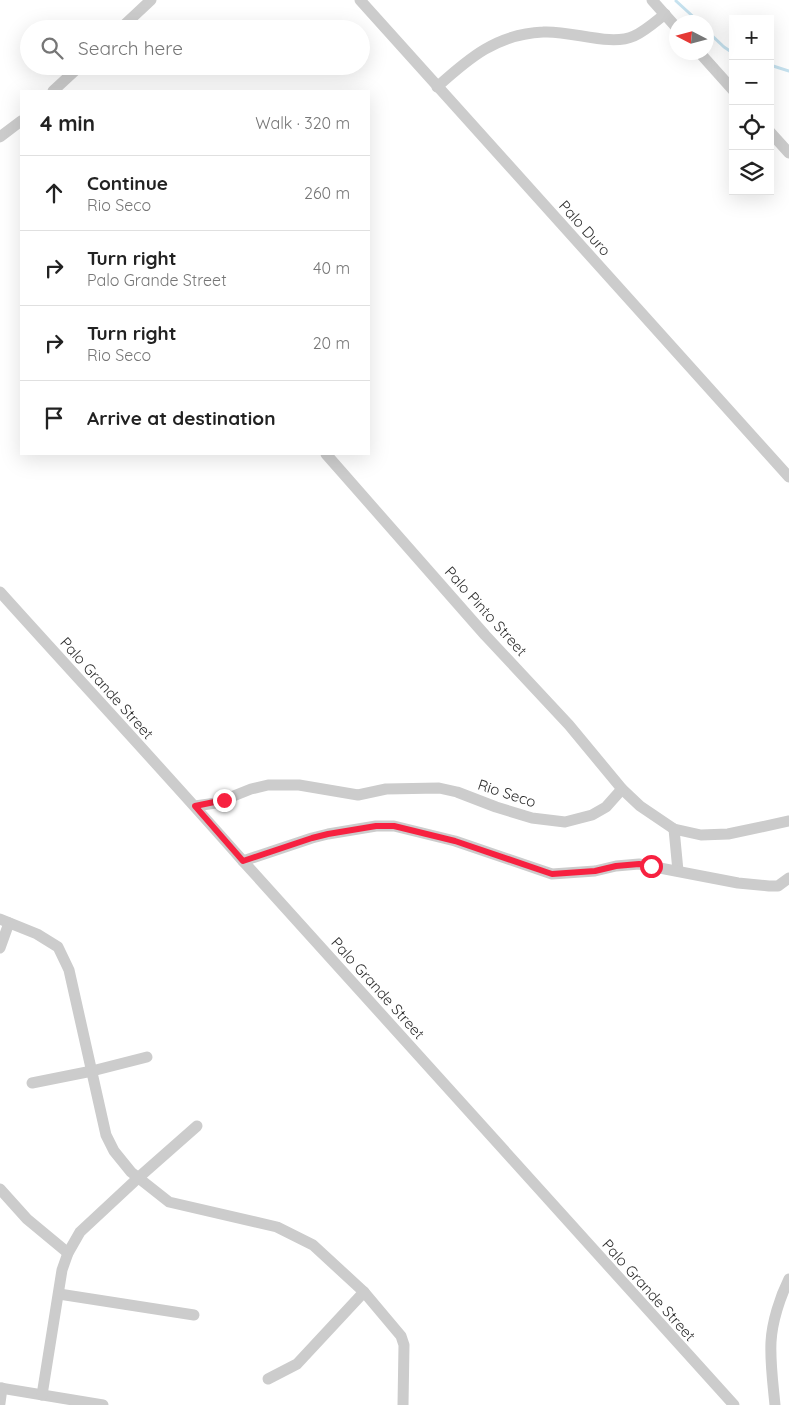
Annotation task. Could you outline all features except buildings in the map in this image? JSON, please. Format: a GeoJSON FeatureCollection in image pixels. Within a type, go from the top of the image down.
{"type":"FeatureCollection","features":[{"type":"Feature","properties":{"kind":"street"},"geometry":{"type":"LineString","coordinates":[[130,20],[151,0]]}},
{"type":"Feature","properties":{"kind":"street","name":"Palo Duro"},"geometry":{"type":"LineString","coordinates":[[360,0],[789,477]]}},
{"type":"Feature","properties":{"kind":"street"},"geometry":{"type":"LineString","coordinates":[[652,0],[669,19]]}},
{"type":"Feature","properties":{"kind":"street"},"geometry":{"type":"LineString","coordinates":[[437,87],[476,54],[515,36],[529,33],[557,32],[606,40],[623,40],[642,32],[665,14]]}},
{"type":"Feature","properties":{"kind":"street"},"geometry":{"type":"LineString","coordinates":[[706,60],[729,86]]}},
{"type":"Feature","properties":{"kind":"street"},"geometry":{"type":"LineString","coordinates":[[54,90],[70,75]]}},
{"type":"Feature","properties":{"kind":"street"},"geometry":{"type":"LineString","coordinates":[[0,137],[20,121]]}},
{"type":"Feature","properties":{"kind":"street"},"geometry":{"type":"LineString","coordinates":[[774,136],[789,153]]}},
{"type":"Feature","properties":{"kind":"street","name":"Palo Pinto Street"},"geometry":{"type":"LineString","coordinates":[[327,455],[485,635],[569,725],[622,790]]}},
{"type":"Feature","properties":{"kind":"street","name":"Palo Grande Street"},"geometry":{"type":"LineString","coordinates":[[0,592],[734,1405]]}},
{"type":"Feature","properties":{"kind":"street","name":"Rio Seco"},"geometry":{"type":"LineString","coordinates":[[195,806],[224,800],[251,789],[268,785],[299,785],[358,795],[386,789],[439,788],[457,792],[532,818],[565,822],[592,815],[615,798],[622,790]]}},
{"type":"Feature","properties":{"kind":"street"},"geometry":{"type":"LineString","coordinates":[[622,790],[640,806],[674,829],[711,835],[728,834],[789,821]]}},
{"type":"Feature","properties":{"kind":"street"},"geometry":{"type":"LineString","coordinates":[[243,861],[320,836],[376,826],[394,826],[455,841],[552,874],[595,871],[616,866],[639,864],[738,883],[769,886],[778,886],[789,878]]}},
{"type":"Feature","properties":{"kind":"street"},"geometry":{"type":"LineString","coordinates":[[674,829],[678,871]]}},
{"type":"Feature","properties":{"kind":"street"},"geometry":{"type":"LineString","coordinates":[[0,948],[4,921],[37,934],[58,947],[69,970],[106,1135],[114,1152],[131,1172],[152,1191],[169,1202],[277,1227],[313,1245],[364,1292],[401,1336],[404,1345],[403,1405]]}},
{"type":"Feature","properties":{"kind":"street"},"geometry":{"type":"LineString","coordinates":[[32,1083],[92,1071],[147,1057]]}},
{"type":"Feature","properties":{"kind":"street"},"geometry":{"type":"LineString","coordinates":[[42,1394],[62,1270],[68,1253],[80,1232],[197,1126]]}},
{"type":"Feature","properties":{"kind":"street"},"geometry":{"type":"LineString","coordinates":[[0,1189],[27,1219],[68,1253]]}},
{"type":"Feature","properties":{"kind":"street"},"geometry":{"type":"LineString","coordinates":[[775,1405],[771,1334],[785,1286],[789,1279]]}},
{"type":"Feature","properties":{"kind":"street"},"geometry":{"type":"LineString","coordinates":[[268,1379],[297,1364],[364,1292]]}},
{"type":"Feature","properties":{"kind":"street"},"geometry":{"type":"LineString","coordinates":[[59,1294],[194,1315]]}},
{"type":"Feature","properties":{"kind":"street"},"geometry":{"type":"LineString","coordinates":[[0,1403],[1,1388],[103,1405]]}},
{"type":"Feature","properties":{"kind":"waterway"},"geometry":{"type":"LineString","coordinates":[[676,1],[691,15]]}},
{"type":"Feature","properties":{"kind":"waterway"},"geometry":{"type":"LineString","coordinates":[[714,38],[729,50]]}},
{"type":"Feature","properties":{"kind":"waterway"},"geometry":{"type":"LineString","coordinates":[[774,66],[789,71]]}},
{"type":"Feature","properties":{"kind":"route"},"geometry":{"type":"LineString","coordinates":[[224,800],[195,806],[243,861],[328,834],[376,826],[394,826],[455,841],[552,874],[595,871],[616,866],[639,864],[651,866]]}}]}
